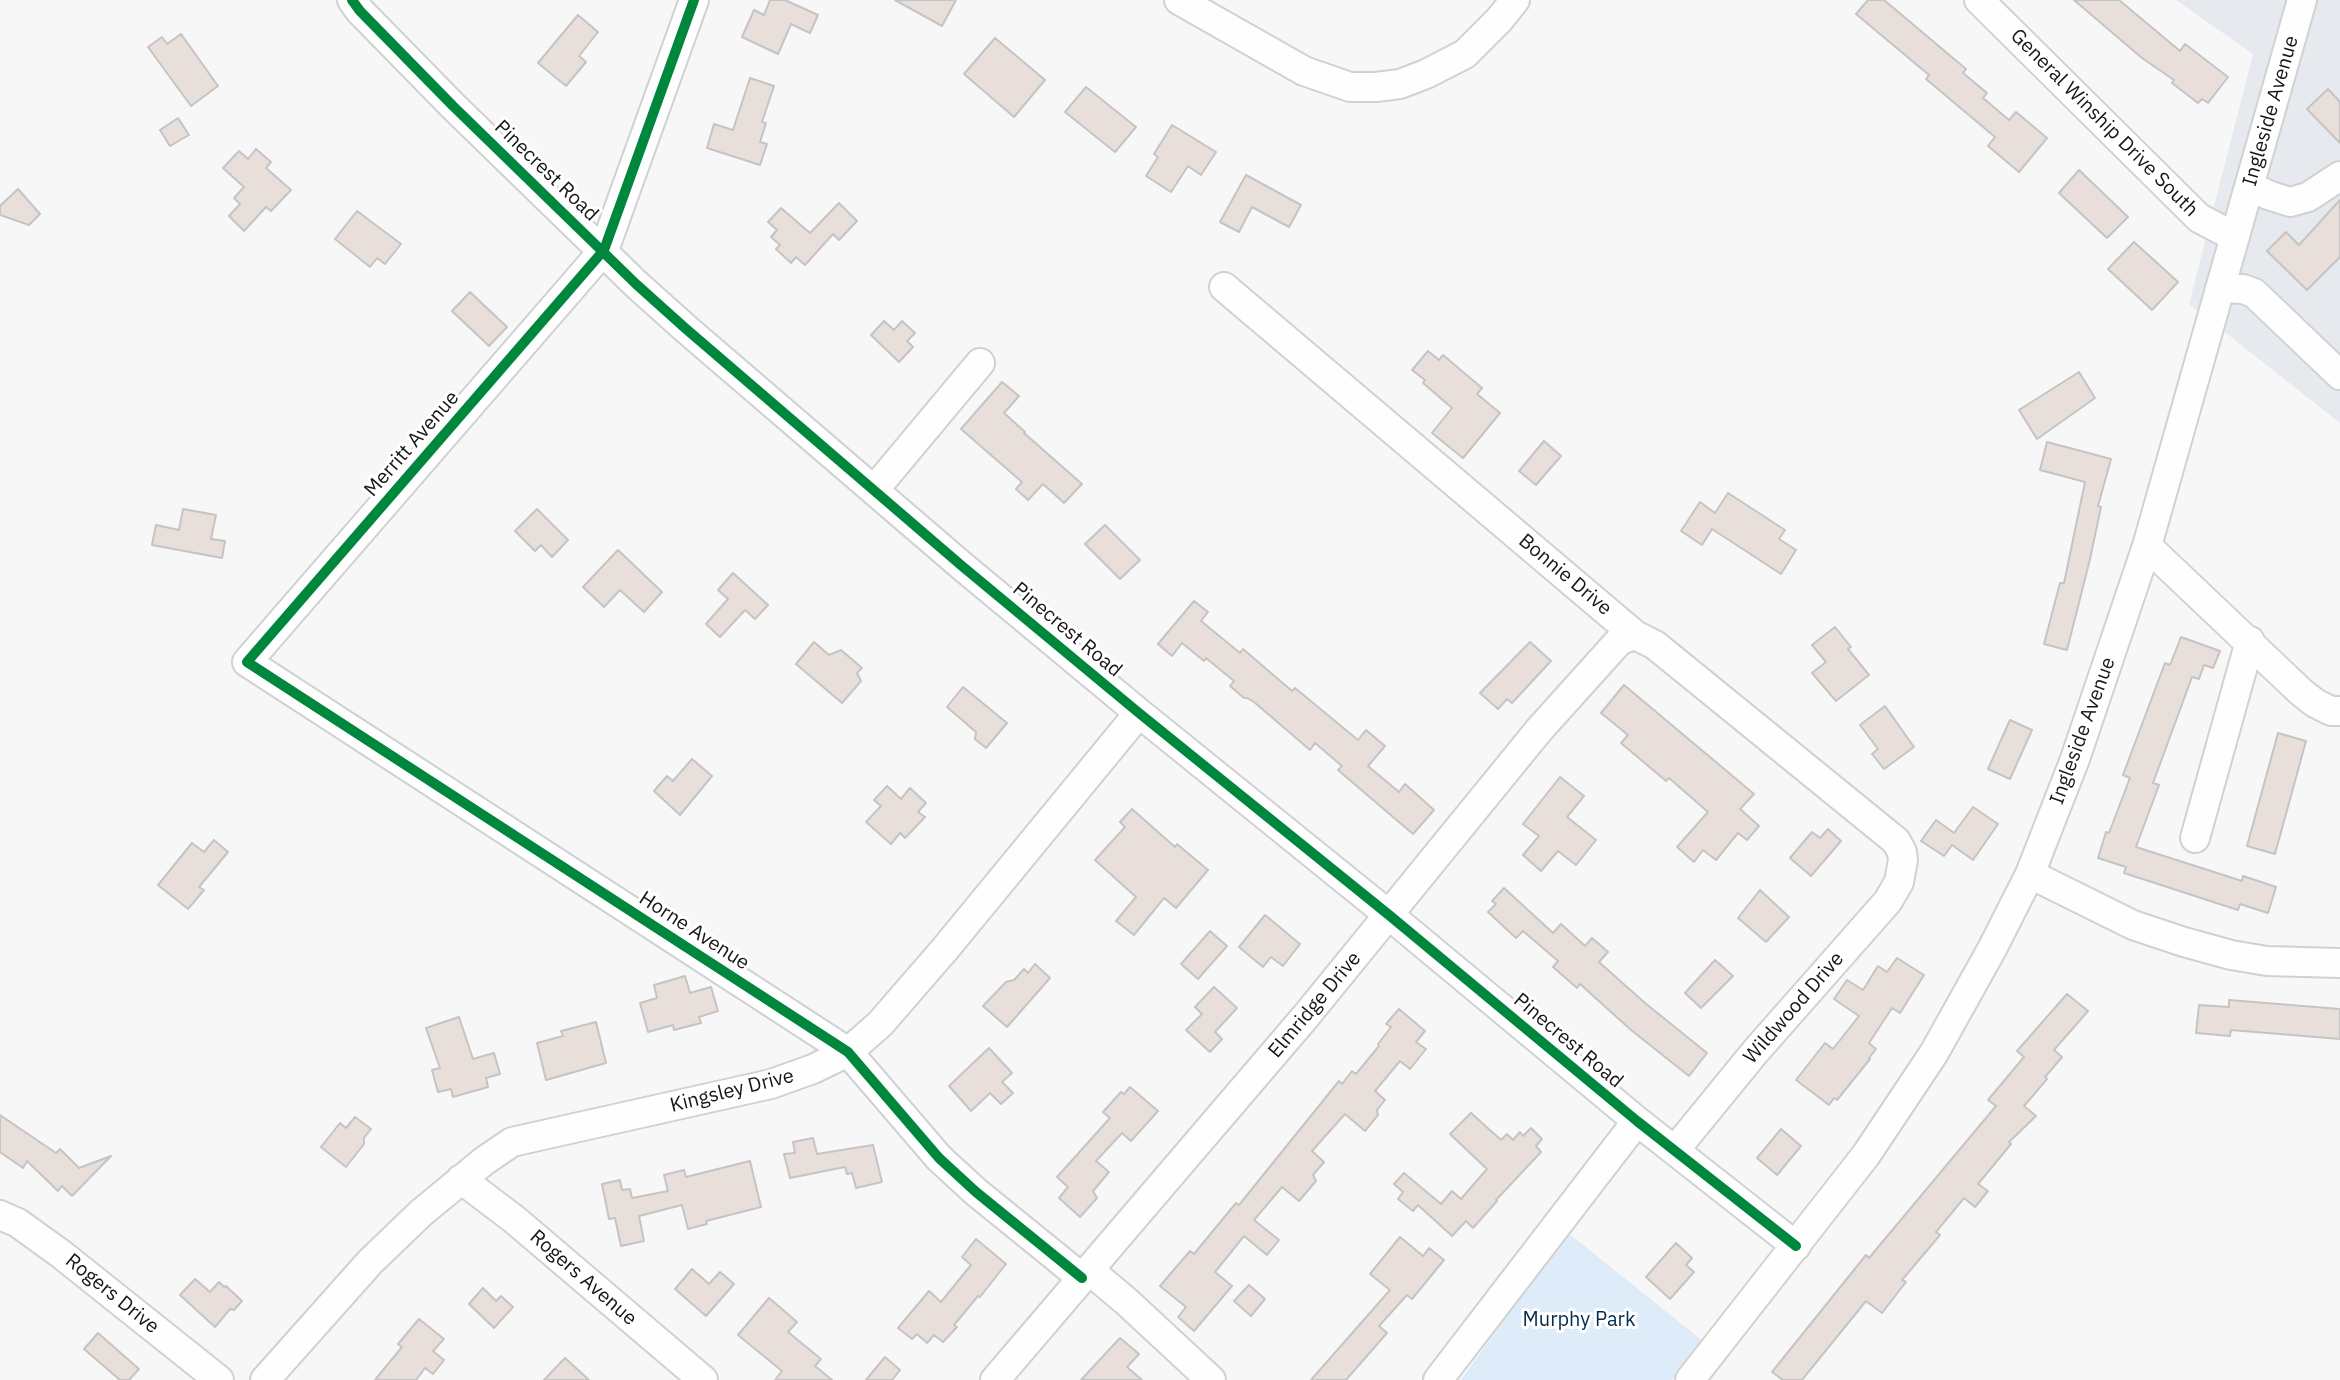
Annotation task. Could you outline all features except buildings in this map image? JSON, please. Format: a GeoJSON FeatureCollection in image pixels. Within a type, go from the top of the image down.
{"type":"FeatureCollection","features":[{"type":"Feature","properties":{"kind":"street","name":"Pinecrest Road"},"geometry":{"type":"LineString","coordinates":[[352,0],[453,106],[685,328],[1139,713],[1637,1121],[1796,1246]]}},
{"type":"Feature","properties":{"kind":"street"},"geometry":{"type":"LineString","coordinates":[[604,250],[694,0]]}},
{"type":"Feature","properties":{"kind":"street"},"geometry":{"type":"LineString","coordinates":[[1179,0],[1304,71],[1350,87],[1376,87],[1400,84],[1465,54],[1515,0]]}},
{"type":"Feature","properties":{"kind":"street","name":"General Winship Drive South"},"geometry":{"type":"LineString","coordinates":[[1979,0],[2199,218],[2235,237]]}},
{"type":"Feature","properties":{"kind":"street","name":"Ingleside Avenue"},"geometry":{"type":"LineString","coordinates":[[1690,1380],[1866,1155],[1934,1053],[2030,874],[2075,759],[2147,546],[2302,0]]}},
{"type":"Feature","properties":{"kind":"street"},"geometry":{"type":"LineString","coordinates":[[2250,186],[2290,202],[2308,197],[2340,176]]}},
{"type":"Feature","properties":{"kind":"street","name":"Merritt Avenue"},"geometry":{"type":"LineString","coordinates":[[247,662],[604,250]]}},
{"type":"Feature","properties":{"kind":"street","name":"Bonnie Drive"},"geometry":{"type":"LineString","coordinates":[[1224,287],[1635,635],[1655,645],[1896,841],[1903,860]]}},
{"type":"Feature","properties":{"kind":"street"},"geometry":{"type":"LineString","coordinates":[[2220,288],[2254,293],[2337,367]]}},
{"type":"Feature","properties":{"kind":"street"},"geometry":{"type":"LineString","coordinates":[[874,490],[980,363]]}},
{"type":"Feature","properties":{"kind":"street"},"geometry":{"type":"LineString","coordinates":[[2147,546],[2315,703],[2331,711],[2340,711]]}},
{"type":"Feature","properties":{"kind":"street","name":"Elmridge Drive"},"geometry":{"type":"LineString","coordinates":[[995,1380],[1175,1172],[1539,730],[1620,640],[1635,635]]}},
{"type":"Feature","properties":{"kind":"street"},"geometry":{"type":"LineString","coordinates":[[2195,838],[2250,641]]}},
{"type":"Feature","properties":{"kind":"street","name":"Horne Avenue"},"geometry":{"type":"LineString","coordinates":[[247,662],[848,1052],[939,1158],[976,1192],[1127,1302],[1211,1380]]}},
{"type":"Feature","properties":{"kind":"street","name":"Kingsley Drive"},"geometry":{"type":"LineString","coordinates":[[265,1380],[370,1262],[461,1179],[512,1142],[771,1084],[848,1052],[880,1024],[918,981],[1139,713]]}},
{"type":"Feature","properties":{"kind":"street","name":"Wildwood Drive"},"geometry":{"type":"LineString","coordinates":[[1675,1150],[1755,1052],[1888,901],[1899,882],[1903,860]]}},
{"type":"Feature","properties":{"kind":"street"},"geometry":{"type":"LineString","coordinates":[[2030,874],[2133,925],[2184,942],[2267,961],[2340,963]]}},
{"type":"Feature","properties":{"kind":"street"},"geometry":{"type":"LineString","coordinates":[[1438,1380],[1637,1121]]}},
{"type":"Feature","properties":{"kind":"street","name":"Rogers Avenue"},"geometry":{"type":"LineString","coordinates":[[461,1179],[515,1220],[703,1380]]}},
{"type":"Feature","properties":{"kind":"street","name":"Rogers Drive"},"geometry":{"type":"LineString","coordinates":[[0,1215],[18,1223],[61,1254],[219,1380]]}},
{"type":"Feature","properties":{"kind":"shaded area"},"geometry":{"type":"Polygon","coordinates":[[[2176,0],[2340,0],[2340,423],[2189,304],[2253,54],[2176,0]]]}},
{"type":"Feature","properties":{"kind":"green space","name":"Murphy Park"},"geometry":{"type":"Polygon","coordinates":[[[1567,1232],[1704,1342],[1672,1380],[1461,1380],[1567,1232]]]}},
{"type":"Feature","properties":{"kind":"cycle path"},"geometry":{"type":"LineString","coordinates":[[352,0],[453,106],[685,328],[1139,713],[1637,1121],[1796,1246]]}},
{"type":"Feature","properties":{"kind":"cycle path"},"geometry":{"type":"LineString","coordinates":[[694,0],[604,250],[247,662],[848,1052],[939,1158],[1082,1278]]}}]}
